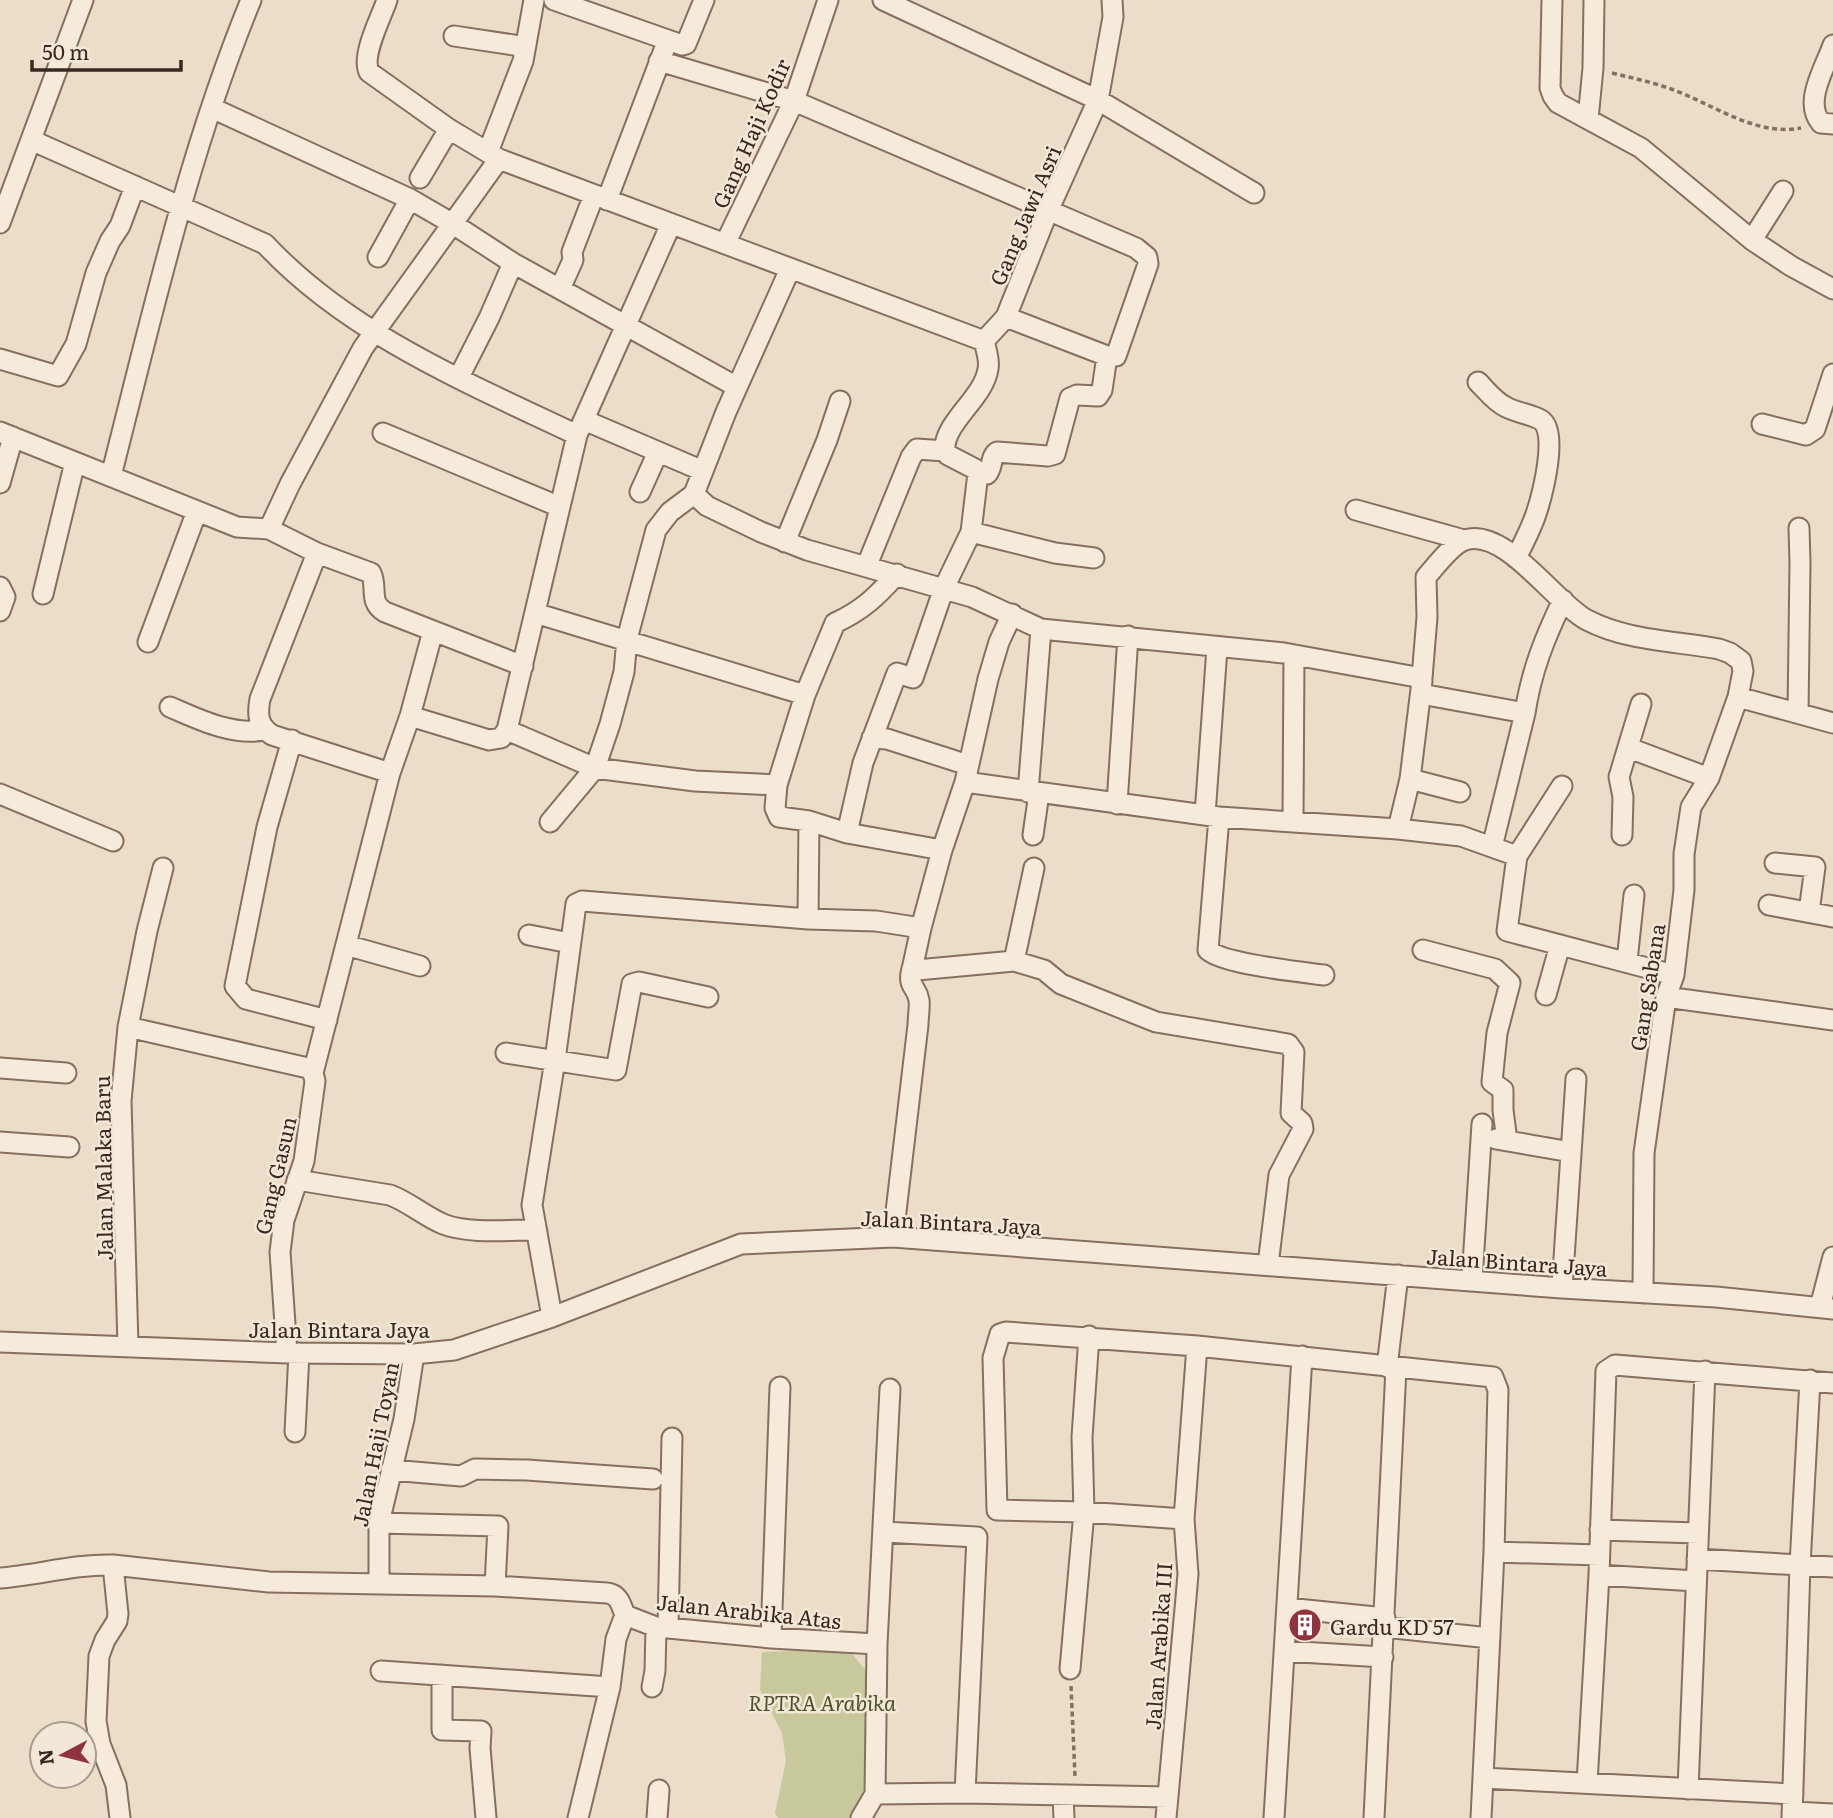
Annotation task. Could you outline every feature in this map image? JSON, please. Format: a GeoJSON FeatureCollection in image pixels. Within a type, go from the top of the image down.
{"type":"FeatureCollection","features":[{"type":"Feature","properties":{"kind":"street"},"geometry":{"type":"LineString","coordinates":[[0,223],[83,0]]}},
{"type":"Feature","properties":{"kind":"street"},"geometry":{"type":"LineString","coordinates":[[111,476],[181,206],[231,49],[251,0]]}},
{"type":"Feature","properties":{"kind":"street"},"geometry":{"type":"LineString","coordinates":[[387,0],[367,55],[366,66],[369,72],[449,129],[494,156],[984,341],[989,366],[984,383],[945,440],[945,452]]}},
{"type":"Feature","properties":{"kind":"street"},"geometry":{"type":"LineString","coordinates":[[268,529],[289,484],[363,348],[453,224],[494,156],[523,61],[534,0]]}},
{"type":"Feature","properties":{"kind":"street"},"geometry":{"type":"LineString","coordinates":[[554,0],[682,46],[686,44],[704,0]]}},
{"type":"Feature","properties":{"kind":"street","name":"Gang Haji Kodir"},"geometry":{"type":"LineString","coordinates":[[725,244],[794,101],[828,0]]}},
{"type":"Feature","properties":{"kind":"street"},"geometry":{"type":"LineString","coordinates":[[883,0],[1098,100],[1254,193]]}},
{"type":"Feature","properties":{"kind":"street","name":"Gang Jawi Asri"},"geometry":{"type":"LineString","coordinates":[[984,341],[1006,317],[1048,211],[1098,100],[1113,16],[1112,0]]}},
{"type":"Feature","properties":{"kind":"street"},"geometry":{"type":"LineString","coordinates":[[1552,0],[1550,88],[1558,103],[1641,148],[1752,240],[1833,289]]}},
{"type":"Feature","properties":{"kind":"street"},"geometry":{"type":"LineString","coordinates":[[1588,120],[1593,68],[1594,0]]}},
{"type":"Feature","properties":{"kind":"street"},"geometry":{"type":"LineString","coordinates":[[454,36],[520,46],[524,52]]}},
{"type":"Feature","properties":{"kind":"street"},"geometry":{"type":"LineString","coordinates":[[560,289],[573,260],[572,253],[601,197],[667,40]]}},
{"type":"Feature","properties":{"kind":"street"},"geometry":{"type":"LineString","coordinates":[[1827,124],[1816,117],[1812,103],[1833,45]]}},
{"type":"Feature","properties":{"kind":"street"},"geometry":{"type":"LineString","coordinates":[[659,61],[794,101],[1136,248],[1147,257],[1148,264],[1116,356],[1107,356],[1006,317]]}},
{"type":"Feature","properties":{"kind":"street"},"geometry":{"type":"LineString","coordinates":[[212,108],[410,199],[513,263],[737,387]]}},
{"type":"Feature","properties":{"kind":"street"},"geometry":{"type":"LineString","coordinates":[[420,178],[449,129]]}},
{"type":"Feature","properties":{"kind":"street"},"geometry":{"type":"LineString","coordinates":[[31,140],[265,244],[292,273],[374,333],[459,377],[580,428],[658,452],[703,471]]}},
{"type":"Feature","properties":{"kind":"street"},"geometry":{"type":"LineString","coordinates":[[0,359],[58,376],[76,344],[96,273],[120,226],[135,186]]}},
{"type":"Feature","properties":{"kind":"street"},"geometry":{"type":"LineString","coordinates":[[1752,240],[1783,191]]}},
{"type":"Feature","properties":{"kind":"street"},"geometry":{"type":"LineString","coordinates":[[378,257],[410,199]]}},
{"type":"Feature","properties":{"kind":"street"},"geometry":{"type":"LineString","coordinates":[[410,716],[489,740],[501,738],[507,730],[580,428],[671,224]]}},
{"type":"Feature","properties":{"kind":"street"},"geometry":{"type":"LineString","coordinates":[[459,377],[513,263]]}},
{"type":"Feature","properties":{"kind":"street"},"geometry":{"type":"LineString","coordinates":[[550,821],[595,768],[624,672],[627,639],[656,530],[670,512],[694,494],[737,387],[790,269]]}},
{"type":"Feature","properties":{"kind":"street"},"geometry":{"type":"LineString","coordinates":[[867,565],[911,457],[917,449],[945,452],[978,473],[987,474],[997,452],[1048,456],[1055,454],[1070,398],[1076,395],[1098,396],[1102,390],[1107,356]]}},
{"type":"Feature","properties":{"kind":"street"},"geometry":{"type":"LineString","coordinates":[[1762,424],[1806,435],[1815,429],[1833,374]]}},
{"type":"Feature","properties":{"kind":"street"},"geometry":{"type":"LineString","coordinates":[[1478,382],[1504,407],[1547,425],[1550,452],[1541,496],[1536,516],[1516,558]]}},
{"type":"Feature","properties":{"kind":"street"},"geometry":{"type":"LineString","coordinates":[[785,542],[840,401]]}},
{"type":"Feature","properties":{"kind":"street"},"geometry":{"type":"LineString","coordinates":[[383,433],[560,508]]}},
{"type":"Feature","properties":{"kind":"street"},"geometry":{"type":"LineString","coordinates":[[0,483],[6,434],[237,527],[268,529],[371,573],[377,607],[523,666]]}},
{"type":"Feature","properties":{"kind":"street"},"geometry":{"type":"LineString","coordinates":[[640,492],[658,452]]}},
{"type":"Feature","properties":{"kind":"street"},"geometry":{"type":"LineString","coordinates":[[43,594],[75,462]]}},
{"type":"Feature","properties":{"kind":"street"},"geometry":{"type":"LineString","coordinates":[[848,833],[863,763],[897,673],[912,678],[944,588],[971,533],[978,473]]}},
{"type":"Feature","properties":{"kind":"street"},"geometry":{"type":"LineString","coordinates":[[694,494],[707,506],[785,542],[972,597],[1041,629],[1294,655],[1525,713]]}},
{"type":"Feature","properties":{"kind":"street","name":"Gang Sabana"},"geometry":{"type":"LineString","coordinates":[[1356,510],[1464,540],[1490,541],[1516,558],[1585,619],[1617,631],[1730,653],[1741,661],[1743,671],[1738,697],[1709,778],[1691,807],[1684,854],[1684,890],[1674,975],[1666,998],[1644,1153],[1643,1293]]}},
{"type":"Feature","properties":{"kind":"street"},"geometry":{"type":"LineString","coordinates":[[148,642],[197,511]]}},
{"type":"Feature","properties":{"kind":"street"},"geometry":{"type":"LineString","coordinates":[[1798,713],[1799,528]]}},
{"type":"Feature","properties":{"kind":"street"},"geometry":{"type":"LineString","coordinates":[[971,533],[1055,553],[1094,558]]}},
{"type":"Feature","properties":{"kind":"street"},"geometry":{"type":"LineString","coordinates":[[1398,829],[1410,779],[1421,686],[1427,617],[1426,577],[1464,540]]}},
{"type":"Feature","properties":{"kind":"street"},"geometry":{"type":"LineString","coordinates":[[317,552],[260,699],[258,716],[264,730],[272,735],[390,773]]}},
{"type":"Feature","properties":{"kind":"street"},"geometry":{"type":"LineString","coordinates":[[897,574],[857,613],[835,623],[805,695],[777,785],[775,813],[779,817],[809,821],[848,833],[942,850]]}},
{"type":"Feature","properties":{"kind":"street"},"geometry":{"type":"LineString","coordinates":[[0,587],[5,597],[0,611]]}},
{"type":"Feature","properties":{"kind":"street"},"geometry":{"type":"LineString","coordinates":[[1492,847],[1525,713],[1529,682],[1542,643],[1563,600]]}},
{"type":"Feature","properties":{"kind":"street"},"geometry":{"type":"LineString","coordinates":[[535,612],[805,695]]}},
{"type":"Feature","properties":{"kind":"street"},"geometry":{"type":"LineString","coordinates":[[893,1237],[918,1025],[919,1001],[911,987],[910,979],[942,850],[966,774],[988,679],[999,642],[1012,614]]}},
{"type":"Feature","properties":{"kind":"street"},"geometry":{"type":"LineString","coordinates":[[1033,835],[1041,629]]}},
{"type":"Feature","properties":{"kind":"street","name":"Gang Gasun"},"geometry":{"type":"LineString","coordinates":[[295,1432],[293,1353],[279,1252],[284,1220],[306,1149],[315,1090],[313,1073],[390,773],[410,716],[433,631]]}},
{"type":"Feature","properties":{"kind":"street"},"geometry":{"type":"LineString","coordinates":[[1117,804],[1128,636]]}},
{"type":"Feature","properties":{"kind":"street"},"geometry":{"type":"LineString","coordinates":[[1217,648],[1208,950],[1214,956],[1230,960],[1324,975]]}},
{"type":"Feature","properties":{"kind":"street"},"geometry":{"type":"LineString","coordinates":[[1293,821],[1294,655]]}},
{"type":"Feature","properties":{"kind":"street"},"geometry":{"type":"LineString","coordinates":[[1738,697],[1833,723]]}},
{"type":"Feature","properties":{"kind":"street"},"geometry":{"type":"LineString","coordinates":[[1622,835],[1623,797],[1619,778],[1640,704]]}},
{"type":"Feature","properties":{"kind":"street"},"geometry":{"type":"LineString","coordinates":[[170,707],[233,729],[254,732],[264,730]]}},
{"type":"Feature","properties":{"kind":"street"},"geometry":{"type":"LineString","coordinates":[[507,730],[595,768],[695,781],[777,785]]}},
{"type":"Feature","properties":{"kind":"street"},"geometry":{"type":"LineString","coordinates":[[872,738],[887,739],[966,774],[1033,793],[1212,816],[1461,836],[1517,856]]}},
{"type":"Feature","properties":{"kind":"street"},"geometry":{"type":"LineString","coordinates":[[292,740],[267,827],[235,986],[246,999],[327,1020]]}},
{"type":"Feature","properties":{"kind":"street"},"geometry":{"type":"LineString","coordinates":[[1629,748],[1709,778]]}},
{"type":"Feature","properties":{"kind":"street"},"geometry":{"type":"LineString","coordinates":[[1410,779],[1460,792]]}},
{"type":"Feature","properties":{"kind":"street"},"geometry":{"type":"LineString","coordinates":[[1563,786],[1517,856],[1507,931],[1674,975]]}},
{"type":"Feature","properties":{"kind":"street"},"geometry":{"type":"LineString","coordinates":[[1,799],[113,841]]}},
{"type":"Feature","properties":{"kind":"street"},"geometry":{"type":"LineString","coordinates":[[808,919],[809,821]]}},
{"type":"Feature","properties":{"kind":"street"},"geometry":{"type":"LineString","coordinates":[[1775,863],[1815,867],[1809,912]]}},
{"type":"Feature","properties":{"kind":"street","name":"Jalan Malaka Baru"},"geometry":{"type":"LineString","coordinates":[[128,1346],[121,1101],[128,1027],[163,868]]}},
{"type":"Feature","properties":{"kind":"street"},"geometry":{"type":"LineString","coordinates":[[1014,961],[1034,868]]}},
{"type":"Feature","properties":{"kind":"street"},"geometry":{"type":"LineString","coordinates":[[1627,961],[1634,895]]}},
{"type":"Feature","properties":{"kind":"street"},"geometry":{"type":"LineString","coordinates":[[552,1317],[531,1205],[555,1060],[576,904],[582,901],[808,919],[876,920],[921,928]]}},
{"type":"Feature","properties":{"kind":"street"},"geometry":{"type":"LineString","coordinates":[[1769,905],[1833,917]]}},
{"type":"Feature","properties":{"kind":"street"},"geometry":{"type":"LineString","coordinates":[[529,935],[570,943]]}},
{"type":"Feature","properties":{"kind":"street"},"geometry":{"type":"LineString","coordinates":[[346,945],[419,966]]}},
{"type":"Feature","properties":{"kind":"street"},"geometry":{"type":"LineString","coordinates":[[1546,995],[1560,945]]}},
{"type":"Feature","properties":{"kind":"street"},"geometry":{"type":"LineString","coordinates":[[1423,950],[1494,969],[1510,983],[1497,1033],[1492,1082],[1503,1090],[1507,1141]]}},
{"type":"Feature","properties":{"kind":"street"},"geometry":{"type":"LineString","coordinates":[[913,965],[917,970],[1014,961],[1044,970],[1061,984],[1156,1022],[1288,1044],[1294,1052],[1291,1113],[1302,1123],[1303,1129],[1279,1175],[1268,1265]]}},
{"type":"Feature","properties":{"kind":"street"},"geometry":{"type":"LineString","coordinates":[[506,1053],[616,1070],[630,988],[635,982],[708,997]]}},
{"type":"Feature","properties":{"kind":"street"},"geometry":{"type":"LineString","coordinates":[[1666,998],[1833,1020]]}},
{"type":"Feature","properties":{"kind":"street"},"geometry":{"type":"LineString","coordinates":[[128,1027],[308,1068],[313,1073]]}},
{"type":"Feature","properties":{"kind":"street"},"geometry":{"type":"LineString","coordinates":[[0,1069],[66,1073]]}},
{"type":"Feature","properties":{"kind":"street"},"geometry":{"type":"LineString","coordinates":[[1562,1288],[1576,1079]]}},
{"type":"Feature","properties":{"kind":"street"},"geometry":{"type":"LineString","coordinates":[[1472,1280],[1482,1131],[1507,1141],[1571,1152]]}},
{"type":"Feature","properties":{"kind":"street"},"geometry":{"type":"LineString","coordinates":[[0,1142],[69,1147]]}},
{"type":"Feature","properties":{"kind":"street"},"geometry":{"type":"LineString","coordinates":[[297,1180],[390,1195],[404,1200],[443,1225],[535,1230]]}},
{"type":"Feature","properties":{"kind":"street","name":"Jalan Bintara Jaya"},"geometry":{"type":"LineString","coordinates":[[0,1342],[293,1353],[414,1354],[454,1349],[552,1317],[741,1244],[893,1237],[1827,1308]]}},
{"type":"Feature","properties":{"kind":"street"},"geometry":{"type":"LineString","coordinates":[[1827,1308],[1833,1257]]}},
{"type":"Feature","properties":{"kind":"street"},"geometry":{"type":"LineString","coordinates":[[1374,1818],[1398,1275]]}},
{"type":"Feature","properties":{"kind":"street"},"geometry":{"type":"LineString","coordinates":[[965,1793],[977,1537],[997,1510],[993,1358],[1000,1334],[1006,1332],[1089,1336],[1493,1377],[1498,1390],[1494,1552],[1481,1818]]}},
{"type":"Feature","properties":{"kind":"street"},"geometry":{"type":"LineString","coordinates":[[1070,1669],[1084,1512],[1082,1437],[1089,1336]]}},
{"type":"Feature","properties":{"kind":"street","name":"Jalan Arabika III"},"geometry":{"type":"LineString","coordinates":[[1166,1818],[1188,1574],[1184,1519],[1197,1346]]}},
{"type":"Feature","properties":{"kind":"street","name":"Jalan Haji Toyan"},"geometry":{"type":"LineString","coordinates":[[379,1584],[379,1523],[404,1419],[414,1354]]}},
{"type":"Feature","properties":{"kind":"street"},"geometry":{"type":"LineString","coordinates":[[1274,1818],[1301,1356]]}},
{"type":"Feature","properties":{"kind":"street"},"geometry":{"type":"LineString","coordinates":[[1587,1783],[1599,1575],[1606,1371],[1615,1365],[1833,1383]]}},
{"type":"Feature","properties":{"kind":"street"},"geometry":{"type":"LineString","coordinates":[[1688,1789],[1705,1371]]}},
{"type":"Feature","properties":{"kind":"street"},"geometry":{"type":"LineString","coordinates":[[1792,1808],[1800,1565],[1810,1380]]}},
{"type":"Feature","properties":{"kind":"street"},"geometry":{"type":"LineString","coordinates":[[771,1638],[780,1387]]}},
{"type":"Feature","properties":{"kind":"street"},"geometry":{"type":"LineString","coordinates":[[861,1818],[875,1794],[877,1644],[891,1389]]}},
{"type":"Feature","properties":{"kind":"street"},"geometry":{"type":"LineString","coordinates":[[652,1687],[662,1628],[672,1438]]}},
{"type":"Feature","properties":{"kind":"street"},"geometry":{"type":"LineString","coordinates":[[391,1470],[461,1476],[475,1469],[527,1470],[653,1479]]}},
{"type":"Feature","properties":{"kind":"street"},"geometry":{"type":"LineString","coordinates":[[997,1510],[1084,1512],[1184,1519]]}},
{"type":"Feature","properties":{"kind":"street"},"geometry":{"type":"LineString","coordinates":[[379,1523],[498,1526],[495,1586]]}},
{"type":"Feature","properties":{"kind":"street"},"geometry":{"type":"LineString","coordinates":[[1600,1530],[1698,1533]]}},
{"type":"Feature","properties":{"kind":"street"},"geometry":{"type":"LineString","coordinates":[[884,1532],[977,1537]]}},
{"type":"Feature","properties":{"kind":"street"},"geometry":{"type":"LineString","coordinates":[[1494,1552],[1599,1555]]}},
{"type":"Feature","properties":{"kind":"street"},"geometry":{"type":"LineString","coordinates":[[1697,1559],[1833,1567]]}},
{"type":"Feature","properties":{"kind":"street","name":"Jalan Arabika Atas"},"geometry":{"type":"LineString","coordinates":[[0,1578],[90,1565],[113,1565],[243,1580],[495,1586],[614,1594],[625,1615],[662,1628],[877,1644]]}},
{"type":"Feature","properties":{"kind":"street"},"geometry":{"type":"LineString","coordinates":[[113,1565],[118,1614],[99,1656],[96,1721],[100,1744],[116,1785],[120,1818]]}},
{"type":"Feature","properties":{"kind":"street"},"geometry":{"type":"LineString","coordinates":[[1599,1575],[1696,1581]]}},
{"type":"Feature","properties":{"kind":"street"},"geometry":{"type":"LineString","coordinates":[[1287,1608],[1490,1638]]}},
{"type":"Feature","properties":{"kind":"street"},"geometry":{"type":"LineString","coordinates":[[578,1818],[610,1687],[616,1639],[625,1615]]}},
{"type":"Feature","properties":{"kind":"street"},"geometry":{"type":"LineString","coordinates":[[1284,1651],[1383,1657]]}},
{"type":"Feature","properties":{"kind":"street"},"geometry":{"type":"LineString","coordinates":[[381,1671],[610,1687]]}},
{"type":"Feature","properties":{"kind":"street"},"geometry":{"type":"LineString","coordinates":[[442,1675],[442,1730],[481,1731],[486,1818]]}},
{"type":"Feature","properties":{"kind":"street"},"geometry":{"type":"LineString","coordinates":[[1483,1778],[1688,1789],[1833,1814]]}},
{"type":"Feature","properties":{"kind":"street"},"geometry":{"type":"LineString","coordinates":[[657,1818],[659,1790]]}},
{"type":"Feature","properties":{"kind":"street"},"geometry":{"type":"LineString","coordinates":[[875,1794],[1167,1797]]}},
{"type":"Feature","properties":{"kind":"street"},"geometry":{"type":"LineString","coordinates":[[1064,1818],[1070,1796]]}},
{"type":"Feature","properties":{"kind":"path"},"geometry":{"type":"LineString","coordinates":[[1593,68],[1670,89],[1756,125],[1790,130],[1827,124]]}},
{"type":"Feature","properties":{"kind":"path"},"geometry":{"type":"LineString","coordinates":[[1070,1669],[1070,1796]]}},
{"type":"Feature","properties":{"kind":"green space","name":"RPTRA Arabika"},"geometry":{"type":"Polygon","coordinates":[[[848,1649],[873,1679],[873,1769],[863,1791],[861,1812],[855,1818],[778,1818],[775,1813],[786,1761],[782,1733],[760,1690],[762,1652],[848,1649]]]}},
{"type":"Feature","properties":{"kind":"place","name":"Gardu KD 57"},"geometry":{"type":"Point","coordinates":[1305,1625]}}]}
